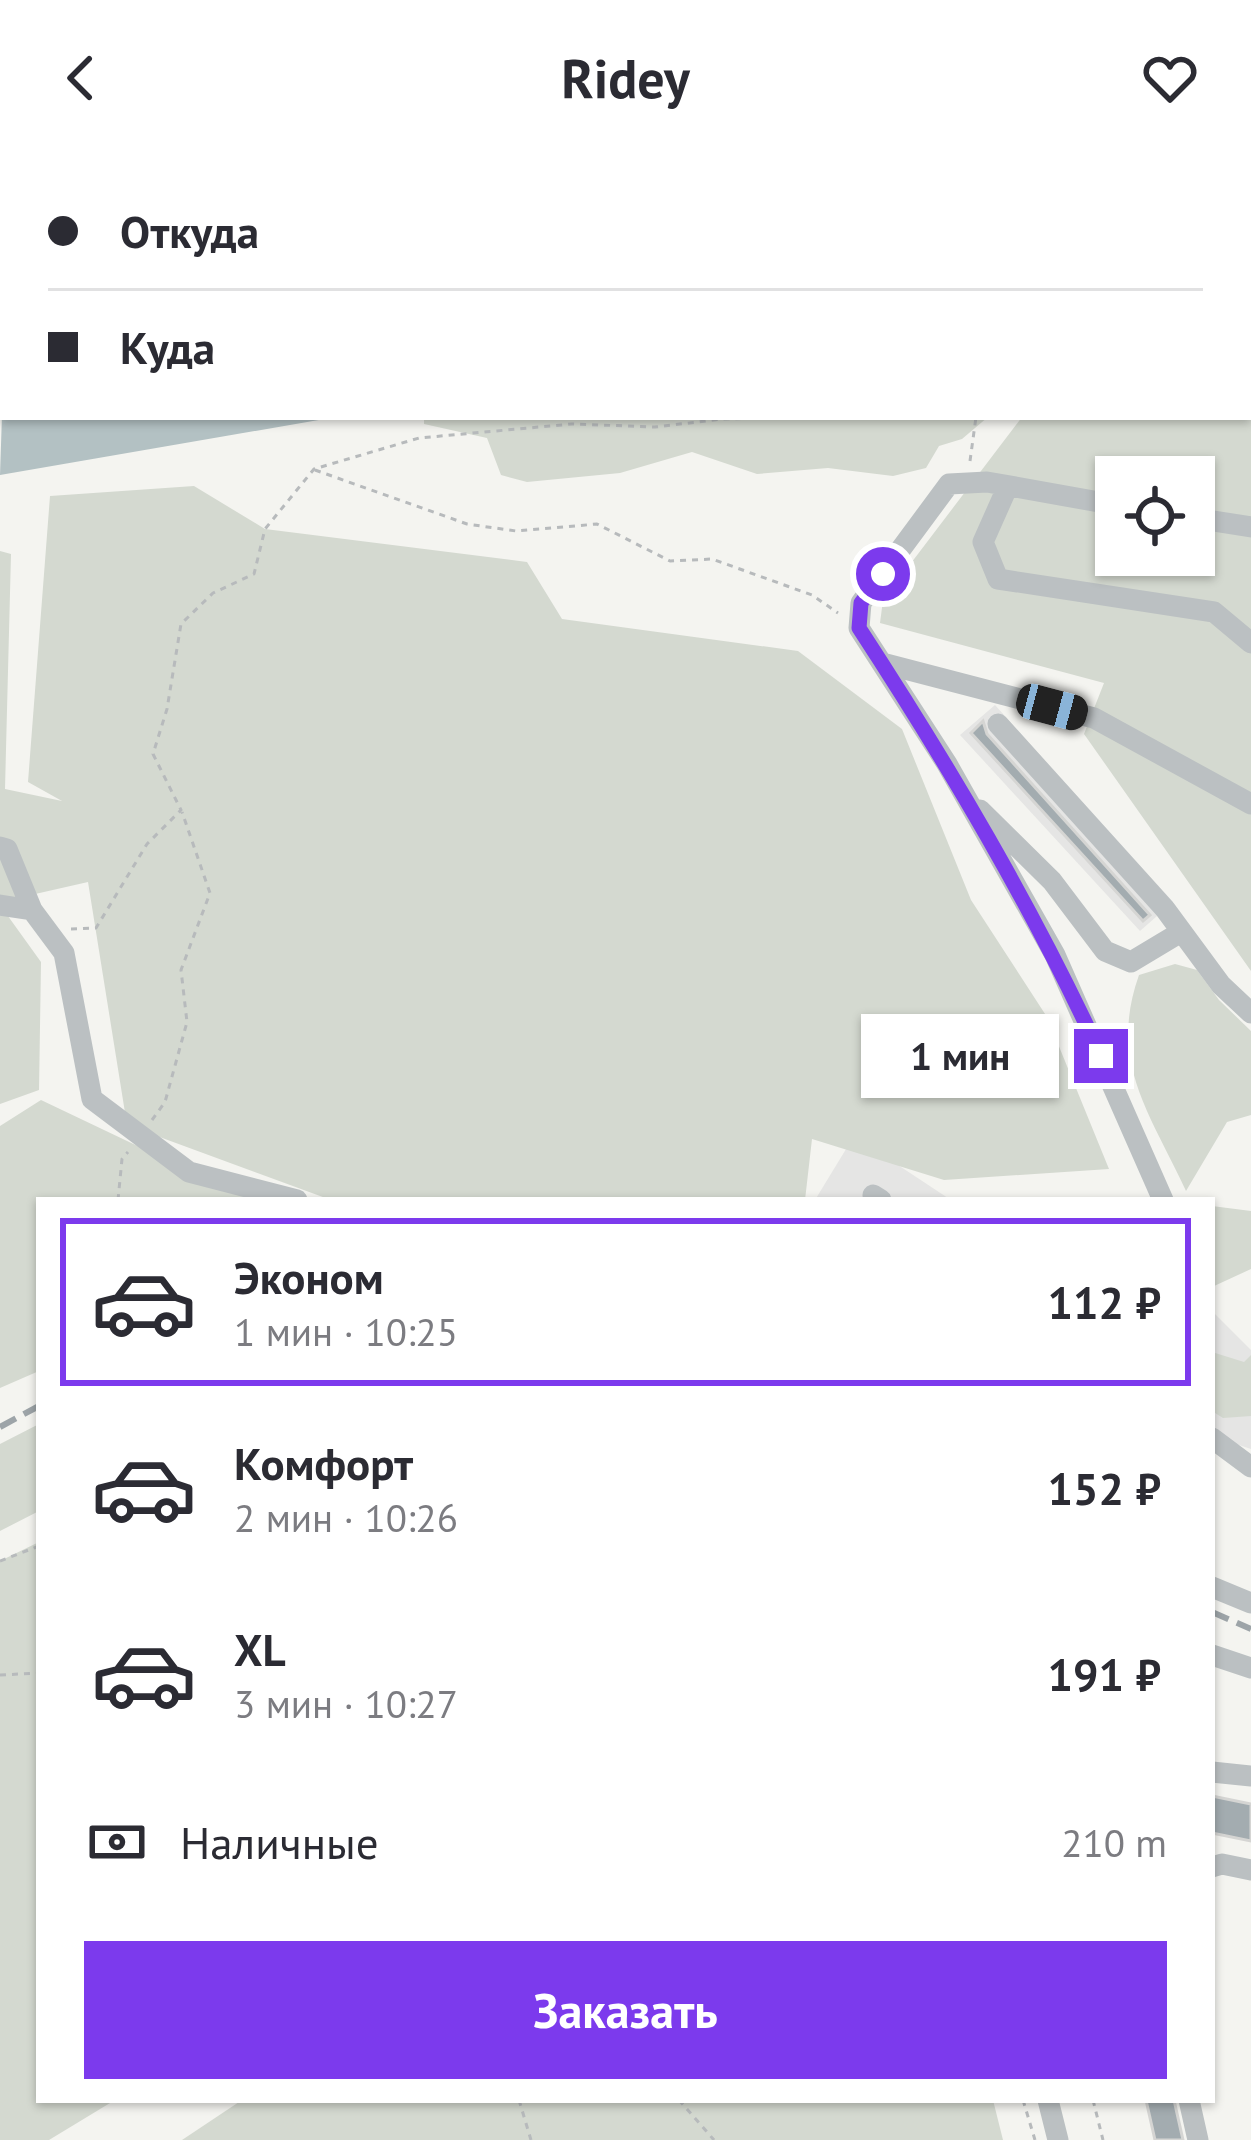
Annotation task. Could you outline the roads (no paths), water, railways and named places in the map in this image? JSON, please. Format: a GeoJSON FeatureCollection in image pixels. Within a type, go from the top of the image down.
{"type":"FeatureCollection","features":[{"type":"Feature","properties":{"kind":"street"},"geometry":{"type":"LineString","coordinates":[[1095,503],[967,481],[949,484],[861,603],[859,628],[966,798],[1055,955],[1162,1197]]}},
{"type":"Feature","properties":{"kind":"street"},"geometry":{"type":"LineString","coordinates":[[1006,488],[983,542],[998,579],[1214,612],[1251,643]]}},
{"type":"Feature","properties":{"kind":"street"},"geometry":{"type":"LineString","coordinates":[[1215,521],[1251,527]]}},
{"type":"Feature","properties":{"kind":"street"},"geometry":{"type":"LineString","coordinates":[[882,663],[1094,718],[1251,804]]}},
{"type":"Feature","properties":{"kind":"street"},"geometry":{"type":"LineString","coordinates":[[998,724],[1181,932],[1221,985],[1251,1013]]}},
{"type":"Feature","properties":{"kind":"street"},"geometry":{"type":"LineString","coordinates":[[966,798],[1052,881],[1106,951],[1131,962],[1181,932]]}},
{"type":"Feature","properties":{"kind":"street"},"geometry":{"type":"LineString","coordinates":[[0,847],[7,849],[32,910],[64,953],[92,1099],[189,1172],[285,1197]]}},
{"type":"Feature","properties":{"kind":"street"},"geometry":{"type":"LineString","coordinates":[[0,905],[32,910]]}},
{"type":"Feature","properties":{"kind":"street"},"geometry":{"type":"LineString","coordinates":[[1215,1440],[1251,1467]]}},
{"type":"Feature","properties":{"kind":"street"},"geometry":{"type":"LineString","coordinates":[[1215,1588],[1251,1603]]}},
{"type":"Feature","properties":{"kind":"street"},"geometry":{"type":"LineString","coordinates":[[1215,1656],[1251,1668]]}},
{"type":"Feature","properties":{"kind":"street"},"geometry":{"type":"LineString","coordinates":[[1215,1772],[1251,1776]]}},
{"type":"Feature","properties":{"kind":"street"},"geometry":{"type":"LineString","coordinates":[[1215,1866],[1251,1870]]}},
{"type":"Feature","properties":{"kind":"street"},"geometry":{"type":"LineString","coordinates":[[1049,2103],[1058,2140]]}},
{"type":"Feature","properties":{"kind":"street"},"geometry":{"type":"LineString","coordinates":[[1190,2103],[1198,2140]]}},
{"type":"Feature","properties":{"kind":"railway"},"geometry":{"type":"LineString","coordinates":[[0,1427],[36,1408]]}},
{"type":"Feature","properties":{"kind":"railway"},"geometry":{"type":"LineString","coordinates":[[1215,1613],[1251,1629]]}}]}
